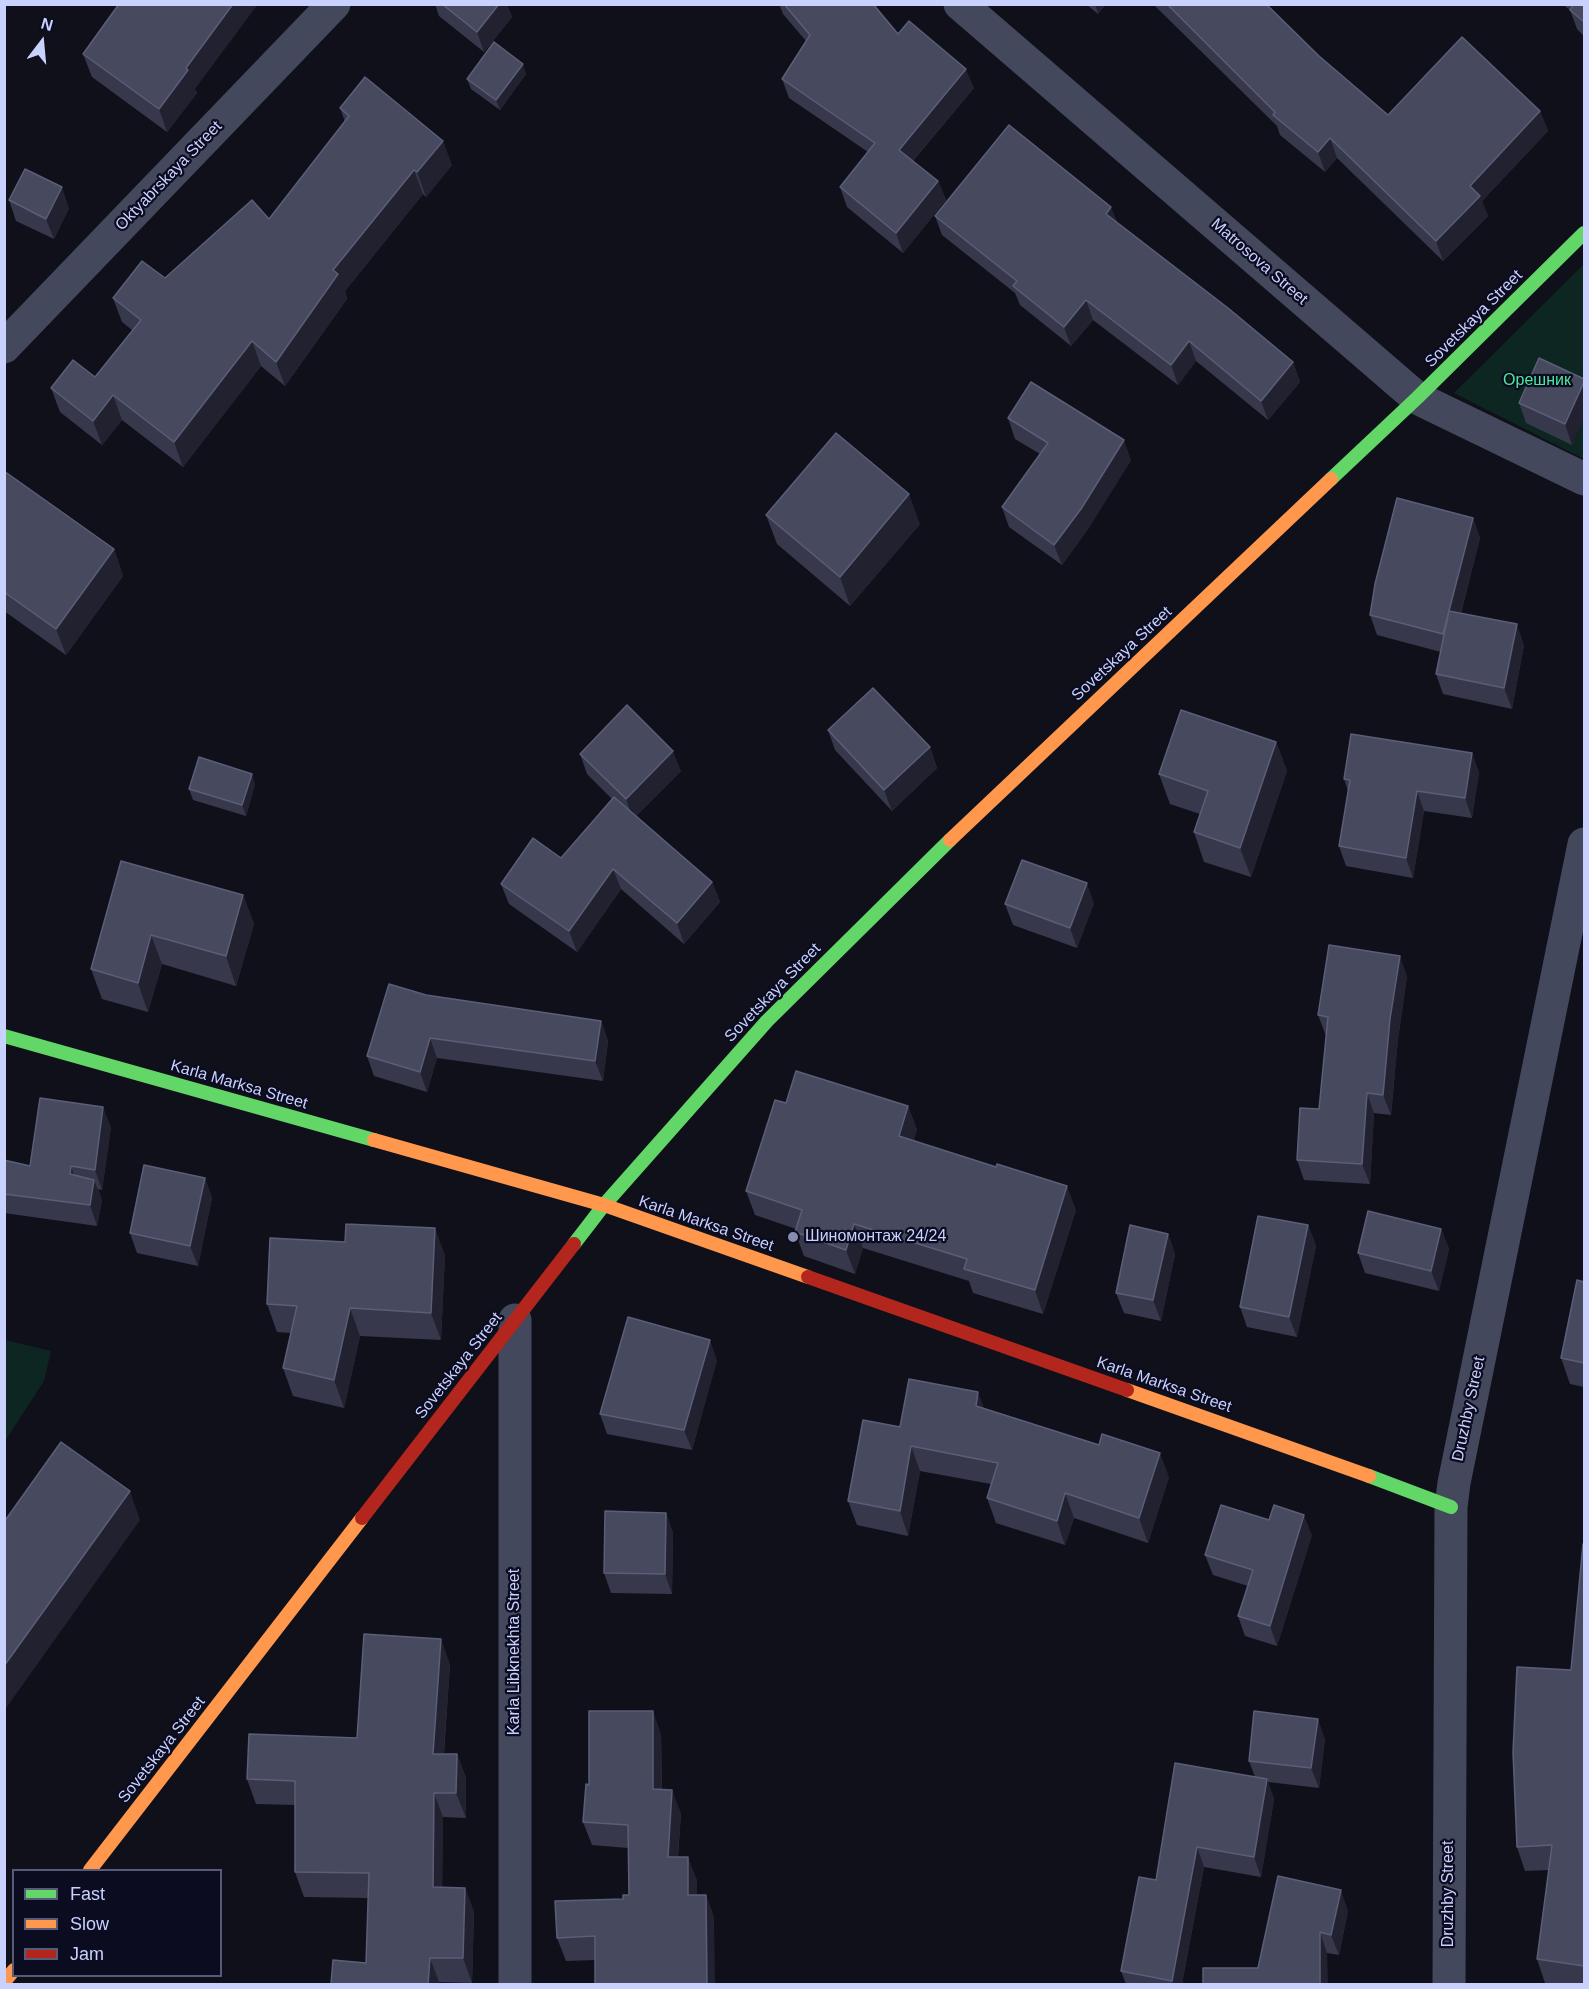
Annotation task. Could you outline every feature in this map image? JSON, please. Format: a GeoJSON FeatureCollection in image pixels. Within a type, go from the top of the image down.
{"type":"FeatureCollection","features":[{"type":"Feature","properties":{"kind":"street","name":"Oktyabrskaya Street"},"geometry":{"type":"LineString","coordinates":[[4,347],[334,4]]}},
{"type":"Feature","properties":{"kind":"street","name":"Matrosova Street"},"geometry":{"type":"LineString","coordinates":[[960,4],[1417,398],[1584,479]]}},
{"type":"Feature","properties":{"kind":"street","name":"Sovetskaya Street"},"geometry":{"type":"LineString","coordinates":[[91,1869],[604,1205],[767,1021],[921,868],[1417,398],[1584,233]]}},
{"type":"Feature","properties":{"kind":"street","name":"Druzhby Street"},"geometry":{"type":"LineString","coordinates":[[1449,1984],[1451,1507],[1584,844]]}},
{"type":"Feature","properties":{"kind":"street","name":"Karla Marksa Street"},"geometry":{"type":"LineString","coordinates":[[4,1036],[604,1205],[1339,1465],[1451,1507]]}},
{"type":"Feature","properties":{"kind":"street","name":"Karla Libknekhta Street"},"geometry":{"type":"LineString","coordinates":[[515,1320],[515,1984]]}},
{"type":"Feature","properties":{"kind":"green space","name":"Орешник"},"geometry":{"type":"Polygon","coordinates":[[[1584,264],[1584,459],[1454,393],[1584,264]]]}},
{"type":"Feature","properties":{"kind":"green space"},"geometry":{"type":"Polygon","coordinates":[[[5,1340],[51,1351],[44,1381],[5,1441],[5,1340]]]}},
{"type":"Feature","properties":{"kind":"building"},"geometry":{"type":"Polygon","coordinates":[[[119,4],[233,4],[159,109],[83,54],[119,4]]]}},
{"type":"Feature","properties":{"kind":"building"},"geometry":{"type":"Polygon","coordinates":[[[442,4],[499,4],[477,32],[442,4]]]}},
{"type":"Feature","properties":{"kind":"building"},"geometry":{"type":"Polygon","coordinates":[[[784,4],[873,4],[898,34],[909,21],[966,69],[899,150],[938,181],[896,233],[840,187],[875,143],[782,79],[810,35],[784,4]]]}},
{"type":"Feature","properties":{"kind":"building"},"geometry":{"type":"Polygon","coordinates":[[[1167,4],[1266,4],[1319,56],[1388,115],[1462,37],[1540,111],[1470,186],[1480,196],[1436,241],[1330,138],[1318,152],[1273,115],[1275,112],[1167,4]]]}},
{"type":"Feature","properties":{"kind":"building"},"geometry":{"type":"Polygon","coordinates":[[[1574,4],[1584,4],[1584,22],[1570,10],[1574,4]]]}},
{"type":"Feature","properties":{"kind":"building"},"geometry":{"type":"Polygon","coordinates":[[[494,42],[523,64],[496,100],[467,79],[494,42]]]}},
{"type":"Feature","properties":{"kind":"building"},"geometry":{"type":"Polygon","coordinates":[[[365,77],[443,141],[417,172],[414,170],[333,270],[338,274],[276,362],[252,341],[174,442],[113,395],[93,421],[51,388],[73,360],[95,377],[141,320],[113,298],[142,261],[165,278],[252,200],[269,219],[349,116],[340,108],[365,77]]]}},
{"type":"Feature","properties":{"kind":"building"},"geometry":{"type":"Polygon","coordinates":[[[1009,125],[1111,207],[1106,214],[1228,308],[1293,362],[1261,401],[1189,341],[1171,365],[1086,300],[1064,327],[1013,286],[1017,281],[935,216],[1009,125]]]}},
{"type":"Feature","properties":{"kind":"building"},"geometry":{"type":"Polygon","coordinates":[[[25,169],[62,187],[46,219],[9,200],[25,169]]]}},
{"type":"Feature","properties":{"kind":"building"},"geometry":{"type":"Polygon","coordinates":[[[1539,358],[1584,379],[1565,424],[1519,403],[1539,358]]]}},
{"type":"Feature","properties":{"kind":"building"},"geometry":{"type":"Polygon","coordinates":[[[1031,382],[1124,440],[1081,509],[1054,545],[1002,507],[1048,443],[1008,418],[1031,382]]]}},
{"type":"Feature","properties":{"kind":"building"},"geometry":{"type":"Polygon","coordinates":[[[836,433],[909,494],[840,577],[766,515],[836,433]]]}},
{"type":"Feature","properties":{"kind":"building"},"geometry":{"type":"Polygon","coordinates":[[[4,471],[114,549],[56,629],[4,592],[4,471]]]}},
{"type":"Feature","properties":{"kind":"building"},"geometry":{"type":"Polygon","coordinates":[[[1397,498],[1473,518],[1443,634],[1370,615],[1375,584],[1397,498]]]}},
{"type":"Feature","properties":{"kind":"building"},"geometry":{"type":"Polygon","coordinates":[[[1449,611],[1517,624],[1504,688],[1436,674],[1449,611]]]}},
{"type":"Feature","properties":{"kind":"building"},"geometry":{"type":"Polygon","coordinates":[[[873,688],[930,747],[884,790],[828,730],[873,688]]]}},
{"type":"Feature","properties":{"kind":"building"},"geometry":{"type":"Polygon","coordinates":[[[627,705],[673,751],[626,799],[580,754],[627,705]]]}},
{"type":"Feature","properties":{"kind":"building"},"geometry":{"type":"Polygon","coordinates":[[[1181,710],[1276,742],[1240,848],[1194,832],[1208,791],[1159,774],[1181,710]]]}},
{"type":"Feature","properties":{"kind":"building"},"geometry":{"type":"Polygon","coordinates":[[[1351,734],[1472,753],[1465,798],[1417,791],[1406,858],[1339,846],[1350,780],[1344,779],[1351,734]]]}},
{"type":"Feature","properties":{"kind":"building"},"geometry":{"type":"Polygon","coordinates":[[[199,757],[252,774],[242,805],[189,789],[199,757]]]}},
{"type":"Feature","properties":{"kind":"building"},"geometry":{"type":"Polygon","coordinates":[[[614,797],[712,882],[677,923],[613,869],[569,931],[501,884],[533,838],[561,858],[614,797]]]}},
{"type":"Feature","properties":{"kind":"building"},"geometry":{"type":"Polygon","coordinates":[[[1022,860],[1087,883],[1070,928],[1005,904],[1022,860]]]}},
{"type":"Feature","properties":{"kind":"building"},"geometry":{"type":"Polygon","coordinates":[[[121,861],[243,895],[226,956],[151,935],[138,983],[91,969],[121,861]]]}},
{"type":"Feature","properties":{"kind":"building"},"geometry":{"type":"Polygon","coordinates":[[[1329,945],[1400,956],[1390,1019],[1383,1095],[1367,1093],[1362,1164],[1297,1160],[1300,1108],[1319,1109],[1328,1017],[1318,1015],[1329,945]]]}},
{"type":"Feature","properties":{"kind":"building"},"geometry":{"type":"Polygon","coordinates":[[[389,984],[426,995],[601,1021],[595,1061],[430,1038],[420,1072],[367,1056],[389,984]]]}},
{"type":"Feature","properties":{"kind":"building"},"geometry":{"type":"Polygon","coordinates":[[[796,1071],[908,1106],[899,1136],[996,1167],[997,1164],[1067,1186],[1035,1290],[964,1269],[967,1259],[854,1224],[846,1250],[795,1232],[802,1210],[746,1191],[775,1100],[786,1103],[796,1071]]]}},
{"type":"Feature","properties":{"kind":"building"},"geometry":{"type":"Polygon","coordinates":[[[40,1098],[103,1107],[95,1170],[71,1166],[70,1174],[94,1180],[90,1205],[4,1194],[4,1160],[30,1166],[40,1098]]]}},
{"type":"Feature","properties":{"kind":"building"},"geometry":{"type":"Polygon","coordinates":[[[144,1165],[205,1178],[190,1246],[130,1233],[144,1165]]]}},
{"type":"Feature","properties":{"kind":"building"},"geometry":{"type":"Polygon","coordinates":[[[1368,1211],[1441,1229],[1431,1271],[1358,1253],[1368,1211]]]}},
{"type":"Feature","properties":{"kind":"building"},"geometry":{"type":"Polygon","coordinates":[[[1258,1216],[1308,1225],[1289,1317],[1240,1307],[1258,1216]]]}},
{"type":"Feature","properties":{"kind":"building"},"geometry":{"type":"Polygon","coordinates":[[[346,1224],[435,1228],[431,1313],[350,1308],[334,1380],[283,1368],[297,1306],[267,1304],[270,1238],[345,1242],[346,1224]]]}},
{"type":"Feature","properties":{"kind":"building"},"geometry":{"type":"Polygon","coordinates":[[[1130,1225],[1168,1234],[1153,1300],[1116,1293],[1130,1225]]]}},
{"type":"Feature","properties":{"kind":"building"},"geometry":{"type":"Polygon","coordinates":[[[1577,1280],[1584,1282],[1584,1363],[1561,1358],[1577,1280]]]}},
{"type":"Feature","properties":{"kind":"building"},"geometry":{"type":"Polygon","coordinates":[[[628,1317],[710,1340],[684,1430],[600,1414],[628,1317]]]}},
{"type":"Feature","properties":{"kind":"building"},"geometry":{"type":"Polygon","coordinates":[[[909,1379],[978,1392],[976,1406],[1099,1445],[1102,1434],[1160,1453],[1139,1518],[1065,1493],[1057,1521],[987,1498],[998,1463],[911,1446],[900,1511],[848,1501],[863,1420],[900,1427],[909,1379]]]}},
{"type":"Feature","properties":{"kind":"building"},"geometry":{"type":"Polygon","coordinates":[[[61,1442],[130,1491],[4,1666],[4,1522],[61,1442]]]}},
{"type":"Feature","properties":{"kind":"building"},"geometry":{"type":"Polygon","coordinates":[[[1221,1505],[1269,1520],[1274,1505],[1304,1515],[1270,1626],[1238,1616],[1253,1570],[1205,1555],[1221,1505]]]}},
{"type":"Feature","properties":{"kind":"building"},"geometry":{"type":"Polygon","coordinates":[[[605,1511],[666,1513],[665,1574],[604,1573],[605,1511]]]}},
{"type":"Feature","properties":{"kind":"building"},"geometry":{"type":"Polygon","coordinates":[[[1583,1544],[1584,1966],[1537,1959],[1552,1845],[1517,1847],[1513,1752],[1517,1667],[1571,1670],[1583,1544]]]}},
{"type":"Feature","properties":{"kind":"building"},"geometry":{"type":"Polygon","coordinates":[[[364,1634],[441,1639],[433,1754],[457,1754],[456,1793],[434,1793],[433,1887],[465,1888],[463,1958],[430,1958],[428,1984],[331,1984],[333,1960],[366,1963],[369,1873],[295,1872],[295,1781],[247,1779],[249,1734],[357,1738],[364,1634]]]}},
{"type":"Feature","properties":{"kind":"building"},"geometry":{"type":"Polygon","coordinates":[[[589,1711],[653,1711],[653,1789],[672,1790],[668,1857],[688,1857],[688,1895],[706,1895],[707,1984],[595,1984],[595,1936],[557,1938],[555,1901],[623,1899],[623,1895],[629,1895],[628,1825],[583,1822],[586,1784],[589,1785],[589,1711]]]}},
{"type":"Feature","properties":{"kind":"building"},"geometry":{"type":"Polygon","coordinates":[[[1254,1711],[1318,1719],[1311,1768],[1249,1761],[1254,1711]]]}},
{"type":"Feature","properties":{"kind":"building"},"geometry":{"type":"Polygon","coordinates":[[[1175,1763],[1267,1779],[1254,1857],[1197,1847],[1172,1981],[1121,1971],[1139,1877],[1156,1880],[1175,1763]]]}},
{"type":"Feature","properties":{"kind":"building"},"geometry":{"type":"Polygon","coordinates":[[[1278,1876],[1341,1890],[1331,1935],[1320,1932],[1320,1984],[1203,1984],[1203,1968],[1258,1968],[1278,1876]]]}},
{"type":"Feature","properties":{"kind":"traffic: fast"},"geometry":{"type":"LineString","coordinates":[[1331,479],[1417,398],[1584,233]]}},
{"type":"Feature","properties":{"kind":"traffic: fast"},"geometry":{"type":"LineString","coordinates":[[574,1244],[604,1205],[767,1021],[950,840]]}},
{"type":"Feature","properties":{"kind":"traffic: fast"},"geometry":{"type":"LineString","coordinates":[[4,1036],[374,1140]]}},
{"type":"Feature","properties":{"kind":"traffic: fast"},"geometry":{"type":"LineString","coordinates":[[1369,1476],[1451,1507]]}},
{"type":"Feature","properties":{"kind":"traffic: slow"},"geometry":{"type":"LineString","coordinates":[[950,840],[1331,479]]}},
{"type":"Feature","properties":{"kind":"traffic: slow"},"geometry":{"type":"LineString","coordinates":[[374,1140],[604,1205],[808,1277]]}},
{"type":"Feature","properties":{"kind":"traffic: slow"},"geometry":{"type":"LineString","coordinates":[[1127,1390],[1369,1476]]}},
{"type":"Feature","properties":{"kind":"traffic: slow"},"geometry":{"type":"LineString","coordinates":[[91,1869],[362,1518]]}},
{"type":"Feature","properties":{"kind":"traffic: slow"},"geometry":{"type":"LineString","coordinates":[[4,1982],[12,1972]]}},
{"type":"Feature","properties":{"kind":"traffic: jam"},"geometry":{"type":"LineString","coordinates":[[362,1518],[574,1244]]}},
{"type":"Feature","properties":{"kind":"traffic: jam"},"geometry":{"type":"LineString","coordinates":[[808,1277],[1127,1390]]}},
{"type":"Feature","properties":{"kind":"place","name":"Шиномонтаж 24/24"},"geometry":{"type":"Point","coordinates":[793,1237]}}]}
